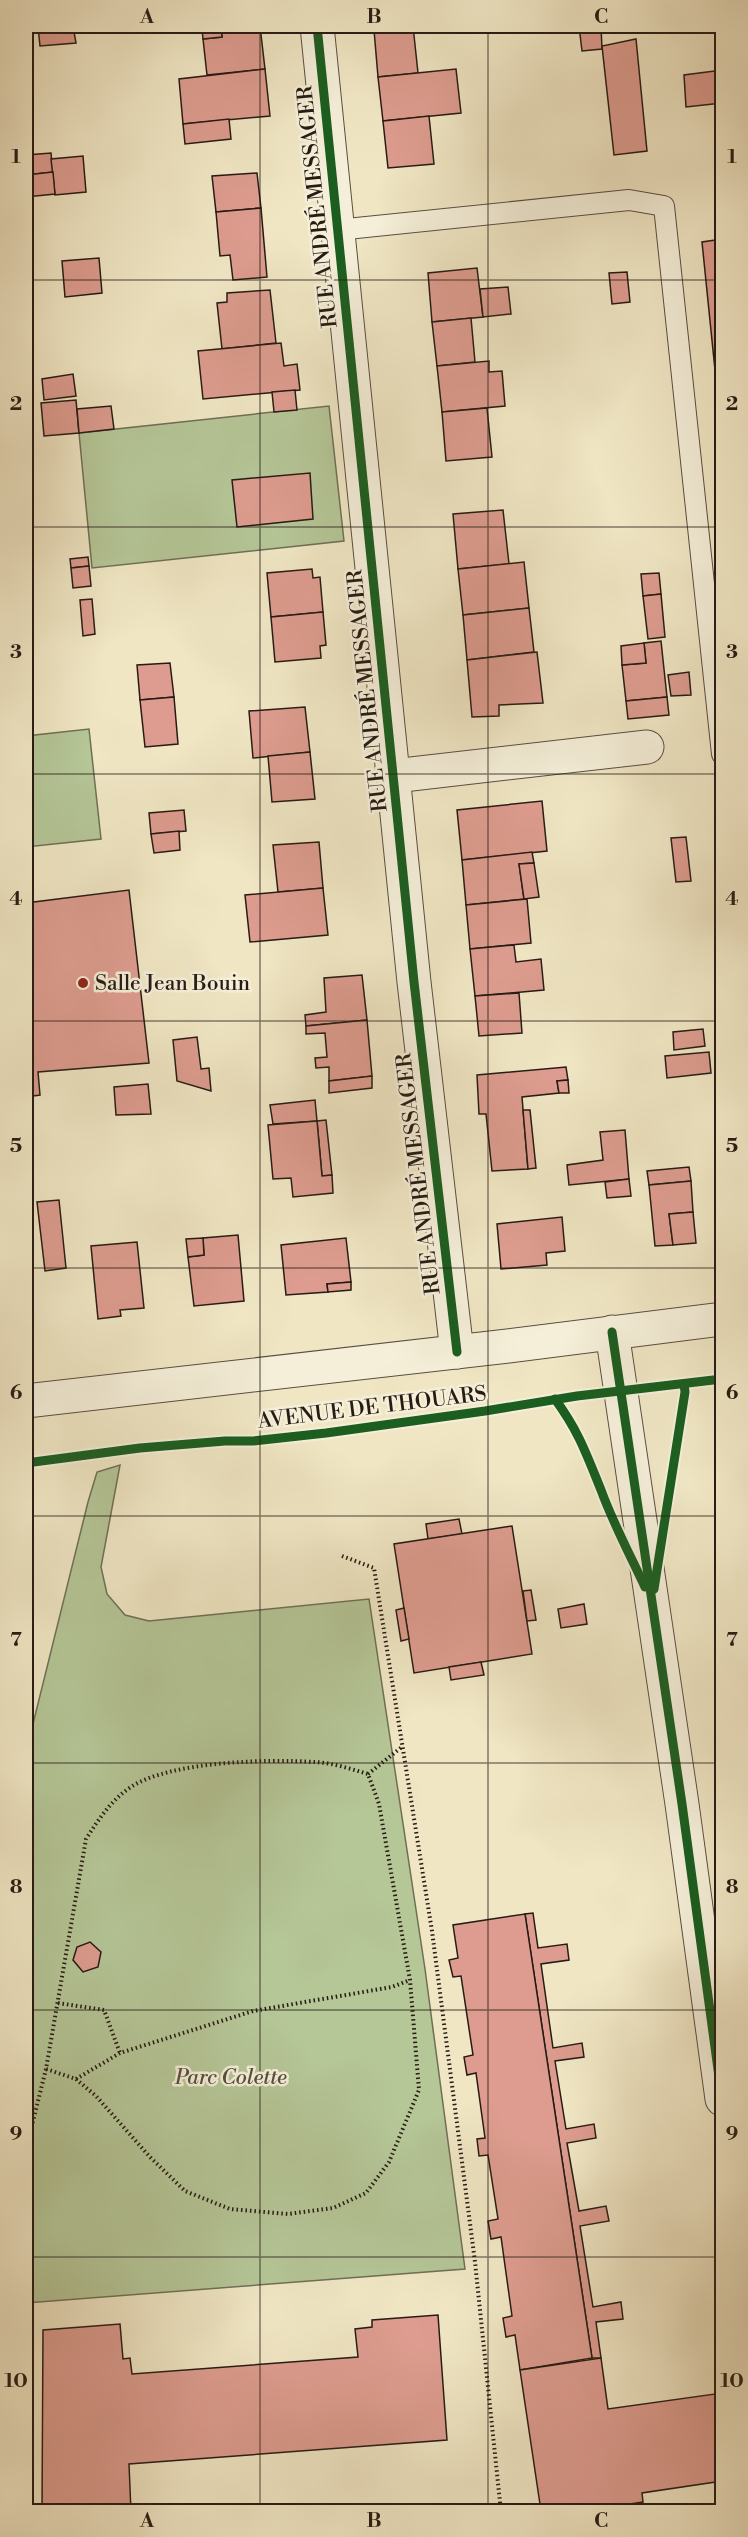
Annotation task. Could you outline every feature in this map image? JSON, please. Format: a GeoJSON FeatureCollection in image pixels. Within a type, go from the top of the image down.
{"type":"FeatureCollection","features":[{"type":"Feature","properties":{"kind":"street","name":"RUE ANDRÉ MESSAGER"},"geometry":{"type":"LineString","coordinates":[[317,26],[414,982],[457,1352]]}},
{"type":"Feature","properties":{"kind":"street"},"geometry":{"type":"LineString","coordinates":[[394,776],[647,747]]}},
{"type":"Feature","properties":{"kind":"street","name":"AVENUE DE THOUARS"},"geometry":{"type":"LineString","coordinates":[[26,1401],[723,1319]]}},
{"type":"Feature","properties":{"kind":"street"},"geometry":{"type":"LineString","coordinates":[[612,1332],[693,1879],[723,2099]]}},
{"type":"Feature","properties":{"kind":"lane"},"geometry":{"type":"LineString","coordinates":[[337,230],[629,200],[664,206],[723,754]]}},
{"type":"Feature","properties":{"kind":"path"},"geometry":{"type":"LineString","coordinates":[[342,1556],[374,1568],[432,1931],[466,2191],[501,2511]]}},
{"type":"Feature","properties":{"kind":"path"},"geometry":{"type":"LineString","coordinates":[[368,1774],[403,1746]]}},
{"type":"Feature","properties":{"kind":"path"},"geometry":{"type":"LineString","coordinates":[[26,2149],[46,2069],[86,1839],[108,1807],[132,1787],[157,1776],[191,1767],[242,1763],[316,1762],[368,1774]]}},
{"type":"Feature","properties":{"kind":"path"},"geometry":{"type":"LineString","coordinates":[[46,2069],[76,2079],[96,2096],[150,2157],[185,2191],[230,2209],[288,2214],[333,2208],[366,2193],[389,2162],[419,2090],[410,1980],[379,1804],[368,1774]]}},
{"type":"Feature","properties":{"kind":"path"},"geometry":{"type":"LineString","coordinates":[[76,2079],[120,2053],[165,2037],[253,2012],[392,1987],[410,1980]]}},
{"type":"Feature","properties":{"kind":"path"},"geometry":{"type":"LineString","coordinates":[[58,2003],[104,2010],[120,2053]]}},
{"type":"Feature","properties":{"kind":"green space"},"geometry":{"type":"Polygon","coordinates":[[[329,406],[344,541],[92,568],[79,433],[329,406]]]}},
{"type":"Feature","properties":{"kind":"green space"},"geometry":{"type":"Polygon","coordinates":[[[89,729],[101,839],[26,847],[26,736],[89,729]]]}},
{"type":"Feature","properties":{"kind":"green space","name":"Parc Colette"},"geometry":{"type":"Polygon","coordinates":[[[120,1465],[101,1567],[107,1594],[125,1615],[149,1621],[369,1599],[425,1969],[465,2269],[26,2303],[26,1752],[97,1472],[120,1465]]]}},
{"type":"Feature","properties":{"kind":"building"},"geometry":{"type":"Polygon","coordinates":[[[73,26],[76,43],[40,46],[38,27],[73,26]]]}},
{"type":"Feature","properties":{"kind":"building"},"geometry":{"type":"Polygon","coordinates":[[[260,26],[265,69],[207,75],[203,39],[222,37],[221,28],[260,26]]]}},
{"type":"Feature","properties":{"kind":"building"},"geometry":{"type":"Polygon","coordinates":[[[373,26],[413,26],[374,30],[373,26]]]}},
{"type":"Feature","properties":{"kind":"building"},"geometry":{"type":"Polygon","coordinates":[[[413,26],[418,73],[378,77],[374,30],[413,26]]]}},
{"type":"Feature","properties":{"kind":"building"},"geometry":{"type":"Polygon","coordinates":[[[579,26],[601,26],[602,49],[582,51],[579,26]]]}},
{"type":"Feature","properties":{"kind":"building"},"geometry":{"type":"Polygon","coordinates":[[[221,28],[222,37],[203,39],[202,29],[221,28]]]}},
{"type":"Feature","properties":{"kind":"building"},"geometry":{"type":"Polygon","coordinates":[[[636,39],[647,151],[614,155],[602,46],[636,39]]]}},
{"type":"Feature","properties":{"kind":"building"},"geometry":{"type":"Polygon","coordinates":[[[265,69],[270,116],[183,124],[179,79],[265,69]]]}},
{"type":"Feature","properties":{"kind":"building"},"geometry":{"type":"Polygon","coordinates":[[[456,69],[461,113],[383,121],[378,77],[456,69]]]}},
{"type":"Feature","properties":{"kind":"building"},"geometry":{"type":"Polygon","coordinates":[[[722,70],[722,103],[686,107],[684,75],[722,70]]]}},
{"type":"Feature","properties":{"kind":"building"},"geometry":{"type":"Polygon","coordinates":[[[429,116],[434,164],[388,168],[383,121],[429,116]]]}},
{"type":"Feature","properties":{"kind":"building"},"geometry":{"type":"Polygon","coordinates":[[[229,119],[231,139],[185,144],[183,124],[229,119]]]}},
{"type":"Feature","properties":{"kind":"building"},"geometry":{"type":"Polygon","coordinates":[[[51,153],[53,172],[26,175],[26,155],[51,153]]]}},
{"type":"Feature","properties":{"kind":"building"},"geometry":{"type":"Polygon","coordinates":[[[83,156],[86,192],[55,195],[51,159],[83,156]]]}},
{"type":"Feature","properties":{"kind":"building"},"geometry":{"type":"Polygon","coordinates":[[[53,172],[55,194],[26,197],[26,175],[53,172]]]}},
{"type":"Feature","properties":{"kind":"building"},"geometry":{"type":"Polygon","coordinates":[[[257,173],[261,208],[216,212],[212,176],[257,173]]]}},
{"type":"Feature","properties":{"kind":"building"},"geometry":{"type":"Polygon","coordinates":[[[261,208],[267,277],[233,280],[230,255],[220,256],[216,212],[261,208]]]}},
{"type":"Feature","properties":{"kind":"building"},"geometry":{"type":"Polygon","coordinates":[[[722,239],[722,439],[702,242],[722,239]]]}},
{"type":"Feature","properties":{"kind":"building"},"geometry":{"type":"Polygon","coordinates":[[[99,258],[102,293],[65,297],[62,261],[99,258]]]}},
{"type":"Feature","properties":{"kind":"building"},"geometry":{"type":"Polygon","coordinates":[[[477,268],[483,317],[432,322],[428,273],[477,268]]]}},
{"type":"Feature","properties":{"kind":"building"},"geometry":{"type":"Polygon","coordinates":[[[627,272],[630,302],[612,304],[609,273],[627,272]]]}},
{"type":"Feature","properties":{"kind":"building"},"geometry":{"type":"Polygon","coordinates":[[[508,287],[511,314],[483,317],[480,289],[508,287]]]}},
{"type":"Feature","properties":{"kind":"building"},"geometry":{"type":"Polygon","coordinates":[[[270,290],[276,343],[222,349],[217,303],[227,302],[227,293],[270,290]]]}},
{"type":"Feature","properties":{"kind":"building"},"geometry":{"type":"Polygon","coordinates":[[[471,318],[475,362],[437,366],[432,322],[471,318]]]}},
{"type":"Feature","properties":{"kind":"building"},"geometry":{"type":"Polygon","coordinates":[[[281,343],[284,366],[297,364],[300,390],[203,399],[198,351],[281,343]]]}},
{"type":"Feature","properties":{"kind":"building"},"geometry":{"type":"Polygon","coordinates":[[[489,361],[489,372],[502,371],[505,406],[442,412],[437,366],[489,361]]]}},
{"type":"Feature","properties":{"kind":"building"},"geometry":{"type":"Polygon","coordinates":[[[73,374],[76,396],[44,400],[42,379],[73,374]]]}},
{"type":"Feature","properties":{"kind":"building"},"geometry":{"type":"Polygon","coordinates":[[[295,390],[297,410],[274,412],[272,392],[295,390]]]}},
{"type":"Feature","properties":{"kind":"building"},"geometry":{"type":"Polygon","coordinates":[[[76,400],[79,433],[44,436],[41,403],[76,400]]]}},
{"type":"Feature","properties":{"kind":"building"},"geometry":{"type":"Polygon","coordinates":[[[111,406],[114,429],[79,433],[77,409],[111,406]]]}},
{"type":"Feature","properties":{"kind":"building"},"geometry":{"type":"Polygon","coordinates":[[[487,408],[492,457],[446,461],[442,412],[487,408]]]}},
{"type":"Feature","properties":{"kind":"building"},"geometry":{"type":"Polygon","coordinates":[[[310,473],[313,519],[237,527],[232,480],[310,473]]]}},
{"type":"Feature","properties":{"kind":"building"},"geometry":{"type":"Polygon","coordinates":[[[503,510],[509,564],[458,569],[453,514],[503,510]]]}},
{"type":"Feature","properties":{"kind":"building"},"geometry":{"type":"Polygon","coordinates":[[[88,557],[89,566],[71,568],[70,559],[88,557]]]}},
{"type":"Feature","properties":{"kind":"building"},"geometry":{"type":"Polygon","coordinates":[[[524,562],[529,608],[463,615],[458,569],[524,562]]]}},
{"type":"Feature","properties":{"kind":"building"},"geometry":{"type":"Polygon","coordinates":[[[89,566],[91,586],[73,588],[71,568],[89,566]]]}},
{"type":"Feature","properties":{"kind":"building"},"geometry":{"type":"Polygon","coordinates":[[[312,569],[313,578],[320,577],[323,612],[271,617],[267,573],[312,569]]]}},
{"type":"Feature","properties":{"kind":"building"},"geometry":{"type":"Polygon","coordinates":[[[659,573],[661,594],[643,596],[641,574],[659,573]]]}},
{"type":"Feature","properties":{"kind":"building"},"geometry":{"type":"Polygon","coordinates":[[[661,594],[665,637],[648,639],[643,596],[661,594]]]}},
{"type":"Feature","properties":{"kind":"building"},"geometry":{"type":"Polygon","coordinates":[[[92,599],[95,634],[83,636],[80,600],[92,599]]]}},
{"type":"Feature","properties":{"kind":"building"},"geometry":{"type":"Polygon","coordinates":[[[529,608],[534,652],[467,660],[463,615],[529,608]]]}},
{"type":"Feature","properties":{"kind":"building"},"geometry":{"type":"Polygon","coordinates":[[[323,612],[326,645],[320,646],[321,658],[275,662],[271,617],[323,612]]]}},
{"type":"Feature","properties":{"kind":"building"},"geometry":{"type":"Polygon","coordinates":[[[661,641],[667,697],[626,701],[622,665],[646,663],[644,643],[661,641]]]}},
{"type":"Feature","properties":{"kind":"building"},"geometry":{"type":"Polygon","coordinates":[[[644,643],[646,663],[622,665],[621,646],[644,643]]]}},
{"type":"Feature","properties":{"kind":"building"},"geometry":{"type":"Polygon","coordinates":[[[537,652],[543,703],[499,705],[499,716],[472,717],[467,660],[537,652]]]}},
{"type":"Feature","properties":{"kind":"building"},"geometry":{"type":"Polygon","coordinates":[[[170,663],[174,697],[140,700],[137,665],[170,663]]]}},
{"type":"Feature","properties":{"kind":"building"},"geometry":{"type":"Polygon","coordinates":[[[689,672],[691,695],[671,696],[668,675],[689,672]]]}},
{"type":"Feature","properties":{"kind":"building"},"geometry":{"type":"Polygon","coordinates":[[[174,697],[178,744],[145,747],[140,700],[174,697]]]}},
{"type":"Feature","properties":{"kind":"building"},"geometry":{"type":"Polygon","coordinates":[[[667,697],[669,715],[628,719],[626,701],[667,697]]]}},
{"type":"Feature","properties":{"kind":"building"},"geometry":{"type":"Polygon","coordinates":[[[305,707],[310,752],[253,758],[249,711],[305,707]]]}},
{"type":"Feature","properties":{"kind":"building"},"geometry":{"type":"Polygon","coordinates":[[[310,752],[315,799],[272,802],[268,756],[310,752]]]}},
{"type":"Feature","properties":{"kind":"building"},"geometry":{"type":"Polygon","coordinates":[[[542,801],[547,851],[462,860],[457,810],[542,801]]]}},
{"type":"Feature","properties":{"kind":"building"},"geometry":{"type":"Polygon","coordinates":[[[184,810],[186,831],[151,834],[149,813],[184,810]]]}},
{"type":"Feature","properties":{"kind":"building"},"geometry":{"type":"Polygon","coordinates":[[[179,831],[180,850],[154,853],[151,834],[179,831]]]}},
{"type":"Feature","properties":{"kind":"building"},"geometry":{"type":"Polygon","coordinates":[[[686,837],[691,881],[676,882],[671,838],[686,837]]]}},
{"type":"Feature","properties":{"kind":"building"},"geometry":{"type":"Polygon","coordinates":[[[319,842],[323,888],[278,892],[273,845],[319,842]]]}},
{"type":"Feature","properties":{"kind":"building"},"geometry":{"type":"Polygon","coordinates":[[[532,852],[534,863],[519,864],[524,899],[466,905],[462,860],[532,852]]]}},
{"type":"Feature","properties":{"kind":"building"},"geometry":{"type":"Polygon","coordinates":[[[534,863],[539,897],[524,899],[519,864],[534,863]]]}},
{"type":"Feature","properties":{"kind":"building"},"geometry":{"type":"Polygon","coordinates":[[[323,888],[328,935],[250,942],[245,895],[323,888]]]}},
{"type":"Feature","properties":{"kind":"building","name":"Salle Jean Bouin"},"geometry":{"type":"Polygon","coordinates":[[[129,890],[149,1063],[38,1072],[40,1095],[26,1097],[26,903],[129,890]]]}},
{"type":"Feature","properties":{"kind":"building"},"geometry":{"type":"Polygon","coordinates":[[[527,899],[531,943],[470,949],[466,905],[527,899]]]}},
{"type":"Feature","properties":{"kind":"building"},"geometry":{"type":"Polygon","coordinates":[[[514,945],[516,962],[541,959],[544,990],[475,996],[470,949],[514,945]]]}},
{"type":"Feature","properties":{"kind":"building"},"geometry":{"type":"Polygon","coordinates":[[[362,975],[367,1020],[306,1026],[305,1015],[326,1012],[324,978],[362,975]]]}},
{"type":"Feature","properties":{"kind":"building"},"geometry":{"type":"Polygon","coordinates":[[[519,993],[522,1033],[479,1036],[475,996],[519,993]]]}},
{"type":"Feature","properties":{"kind":"building"},"geometry":{"type":"Polygon","coordinates":[[[367,1020],[372,1076],[329,1081],[329,1067],[316,1068],[315,1058],[327,1057],[325,1033],[306,1034],[306,1026],[367,1020]]]}},
{"type":"Feature","properties":{"kind":"building"},"geometry":{"type":"Polygon","coordinates":[[[703,1029],[705,1046],[674,1050],[673,1032],[703,1029]]]}},
{"type":"Feature","properties":{"kind":"building"},"geometry":{"type":"Polygon","coordinates":[[[197,1037],[201,1069],[209,1068],[211,1091],[177,1081],[173,1040],[197,1037]]]}},
{"type":"Feature","properties":{"kind":"building"},"geometry":{"type":"Polygon","coordinates":[[[709,1052],[711,1073],[667,1078],[665,1056],[709,1052]]]}},
{"type":"Feature","properties":{"kind":"building"},"geometry":{"type":"Polygon","coordinates":[[[566,1067],[568,1080],[557,1081],[559,1093],[522,1097],[528,1169],[492,1171],[486,1114],[479,1114],[477,1075],[566,1067]]]}},
{"type":"Feature","properties":{"kind":"building"},"geometry":{"type":"Polygon","coordinates":[[[372,1076],[372,1088],[329,1093],[329,1081],[372,1076]]]}},
{"type":"Feature","properties":{"kind":"building"},"geometry":{"type":"Polygon","coordinates":[[[568,1080],[569,1093],[559,1093],[557,1081],[568,1080]]]}},
{"type":"Feature","properties":{"kind":"building"},"geometry":{"type":"Polygon","coordinates":[[[148,1084],[151,1114],[116,1115],[114,1087],[148,1084]]]}},
{"type":"Feature","properties":{"kind":"building"},"geometry":{"type":"Polygon","coordinates":[[[315,1100],[317,1121],[273,1124],[270,1105],[315,1100]]]}},
{"type":"Feature","properties":{"kind":"building"},"geometry":{"type":"Polygon","coordinates":[[[523,1110],[530,1110],[536,1168],[528,1169],[523,1110]]]}},
{"type":"Feature","properties":{"kind":"building"},"geometry":{"type":"Polygon","coordinates":[[[326,1120],[332,1175],[322,1176],[317,1121],[326,1120]]]}},
{"type":"Feature","properties":{"kind":"building"},"geometry":{"type":"Polygon","coordinates":[[[317,1121],[322,1176],[332,1175],[333,1193],[293,1197],[291,1178],[273,1179],[268,1125],[317,1121]]]}},
{"type":"Feature","properties":{"kind":"building"},"geometry":{"type":"Polygon","coordinates":[[[625,1130],[629,1179],[569,1185],[567,1165],[603,1160],[600,1132],[625,1130]]]}},
{"type":"Feature","properties":{"kind":"building"},"geometry":{"type":"Polygon","coordinates":[[[689,1167],[691,1181],[649,1185],[647,1171],[689,1167]]]}},
{"type":"Feature","properties":{"kind":"building"},"geometry":{"type":"Polygon","coordinates":[[[629,1179],[631,1196],[607,1198],[605,1182],[629,1179]]]}},
{"type":"Feature","properties":{"kind":"building"},"geometry":{"type":"Polygon","coordinates":[[[691,1181],[693,1212],[669,1214],[673,1245],[655,1246],[649,1185],[691,1181]]]}},
{"type":"Feature","properties":{"kind":"building"},"geometry":{"type":"Polygon","coordinates":[[[59,1200],[66,1268],[45,1271],[37,1202],[59,1200]]]}},
{"type":"Feature","properties":{"kind":"building"},"geometry":{"type":"Polygon","coordinates":[[[693,1212],[696,1243],[673,1245],[669,1214],[693,1212]]]}},
{"type":"Feature","properties":{"kind":"building"},"geometry":{"type":"Polygon","coordinates":[[[562,1217],[565,1251],[546,1253],[547,1265],[501,1269],[497,1224],[562,1217]]]}},
{"type":"Feature","properties":{"kind":"building"},"geometry":{"type":"Polygon","coordinates":[[[238,1235],[244,1301],[194,1306],[188,1257],[204,1255],[203,1238],[238,1235]]]}},
{"type":"Feature","properties":{"kind":"building"},"geometry":{"type":"Polygon","coordinates":[[[203,1238],[204,1255],[188,1257],[186,1239],[203,1238]]]}},
{"type":"Feature","properties":{"kind":"building"},"geometry":{"type":"Polygon","coordinates":[[[346,1238],[351,1282],[327,1284],[328,1292],[286,1295],[281,1245],[346,1238]]]}},
{"type":"Feature","properties":{"kind":"building"},"geometry":{"type":"Polygon","coordinates":[[[137,1242],[144,1308],[120,1310],[121,1316],[98,1319],[91,1246],[137,1242]]]}},
{"type":"Feature","properties":{"kind":"building"},"geometry":{"type":"Polygon","coordinates":[[[351,1282],[351,1290],[328,1292],[327,1284],[351,1282]]]}},
{"type":"Feature","properties":{"kind":"building"},"geometry":{"type":"Polygon","coordinates":[[[459,1519],[462,1534],[428,1539],[426,1524],[459,1519]]]}},
{"type":"Feature","properties":{"kind":"building"},"geometry":{"type":"Polygon","coordinates":[[[512,1526],[532,1654],[414,1673],[394,1544],[512,1526]]]}},
{"type":"Feature","properties":{"kind":"building"},"geometry":{"type":"Polygon","coordinates":[[[531,1590],[536,1620],[527,1621],[523,1591],[531,1590]]]}},
{"type":"Feature","properties":{"kind":"building"},"geometry":{"type":"Polygon","coordinates":[[[584,1604],[587,1624],[561,1628],[558,1609],[584,1604]]]}},
{"type":"Feature","properties":{"kind":"building"},"geometry":{"type":"Polygon","coordinates":[[[404,1608],[409,1639],[401,1641],[396,1610],[404,1608]]]}},
{"type":"Feature","properties":{"kind":"building"},"geometry":{"type":"Polygon","coordinates":[[[481,1662],[484,1675],[451,1680],[449,1667],[481,1662]]]}},
{"type":"Feature","properties":{"kind":"building"},"geometry":{"type":"Polygon","coordinates":[[[533,1913],[538,1948],[567,1944],[569,1960],[541,1964],[553,2048],[582,2043],[584,2057],[555,2061],[566,2129],[594,2124],[596,2138],[567,2143],[579,2211],[606,2206],[609,2221],[580,2226],[593,2307],[621,2302],[623,2319],[596,2322],[601,2358],[592,2358],[525,1914],[533,1913]]]}},
{"type":"Feature","properties":{"kind":"building"},"geometry":{"type":"Polygon","coordinates":[[[525,1914],[592,2358],[520,2370],[515,2335],[506,2337],[503,2318],[512,2316],[501,2237],[491,2239],[488,2221],[498,2219],[488,2155],[479,2156],[477,2139],[485,2138],[476,2073],[467,2075],[464,2057],[473,2055],[461,1976],[453,1977],[449,1960],[458,1958],[453,1925],[525,1914]]]}},
{"type":"Feature","properties":{"kind":"building"},"geometry":{"type":"Polygon","coordinates":[[[90,1942],[101,1952],[98,1967],[83,1972],[73,1960],[77,1947],[90,1942]]]}},
{"type":"Feature","properties":{"kind":"building"},"geometry":{"type":"Polygon","coordinates":[[[438,2315],[447,2440],[129,2464],[131,2512],[42,2512],[43,2330],[120,2324],[123,2359],[130,2358],[132,2374],[358,2357],[355,2329],[372,2327],[372,2320],[438,2315]]]}},
{"type":"Feature","properties":{"kind":"building"},"geometry":{"type":"Polygon","coordinates":[[[601,2358],[608,2409],[722,2393],[722,2481],[642,2493],[643,2502],[578,2512],[569,2512],[568,2508],[541,2511],[520,2370],[601,2358]]]}},
{"type":"Feature","properties":{"kind":"cycle path"},"geometry":{"type":"LineString","coordinates":[[317,26],[414,982],[457,1352]]}},
{"type":"Feature","properties":{"kind":"cycle path"},"geometry":{"type":"LineString","coordinates":[[612,1332],[682,1804],[722,2099]]}},
{"type":"Feature","properties":{"kind":"cycle path"},"geometry":{"type":"LineString","coordinates":[[26,1463],[140,1448],[253,1441],[326,1433],[577,1396],[722,1379]]}},
{"type":"Feature","properties":{"kind":"cycle path"},"geometry":{"type":"LineString","coordinates":[[654,1589],[685,1392],[684,1384]]}},
{"type":"Feature","properties":{"kind":"cycle path"},"geometry":{"type":"LineString","coordinates":[[555,1399],[581,1443],[611,1515],[645,1587]]}},
{"type":"Feature","properties":{"kind":"place","name":"Salle Jean Bouin"},"geometry":{"type":"Point","coordinates":[83,983]}}]}
